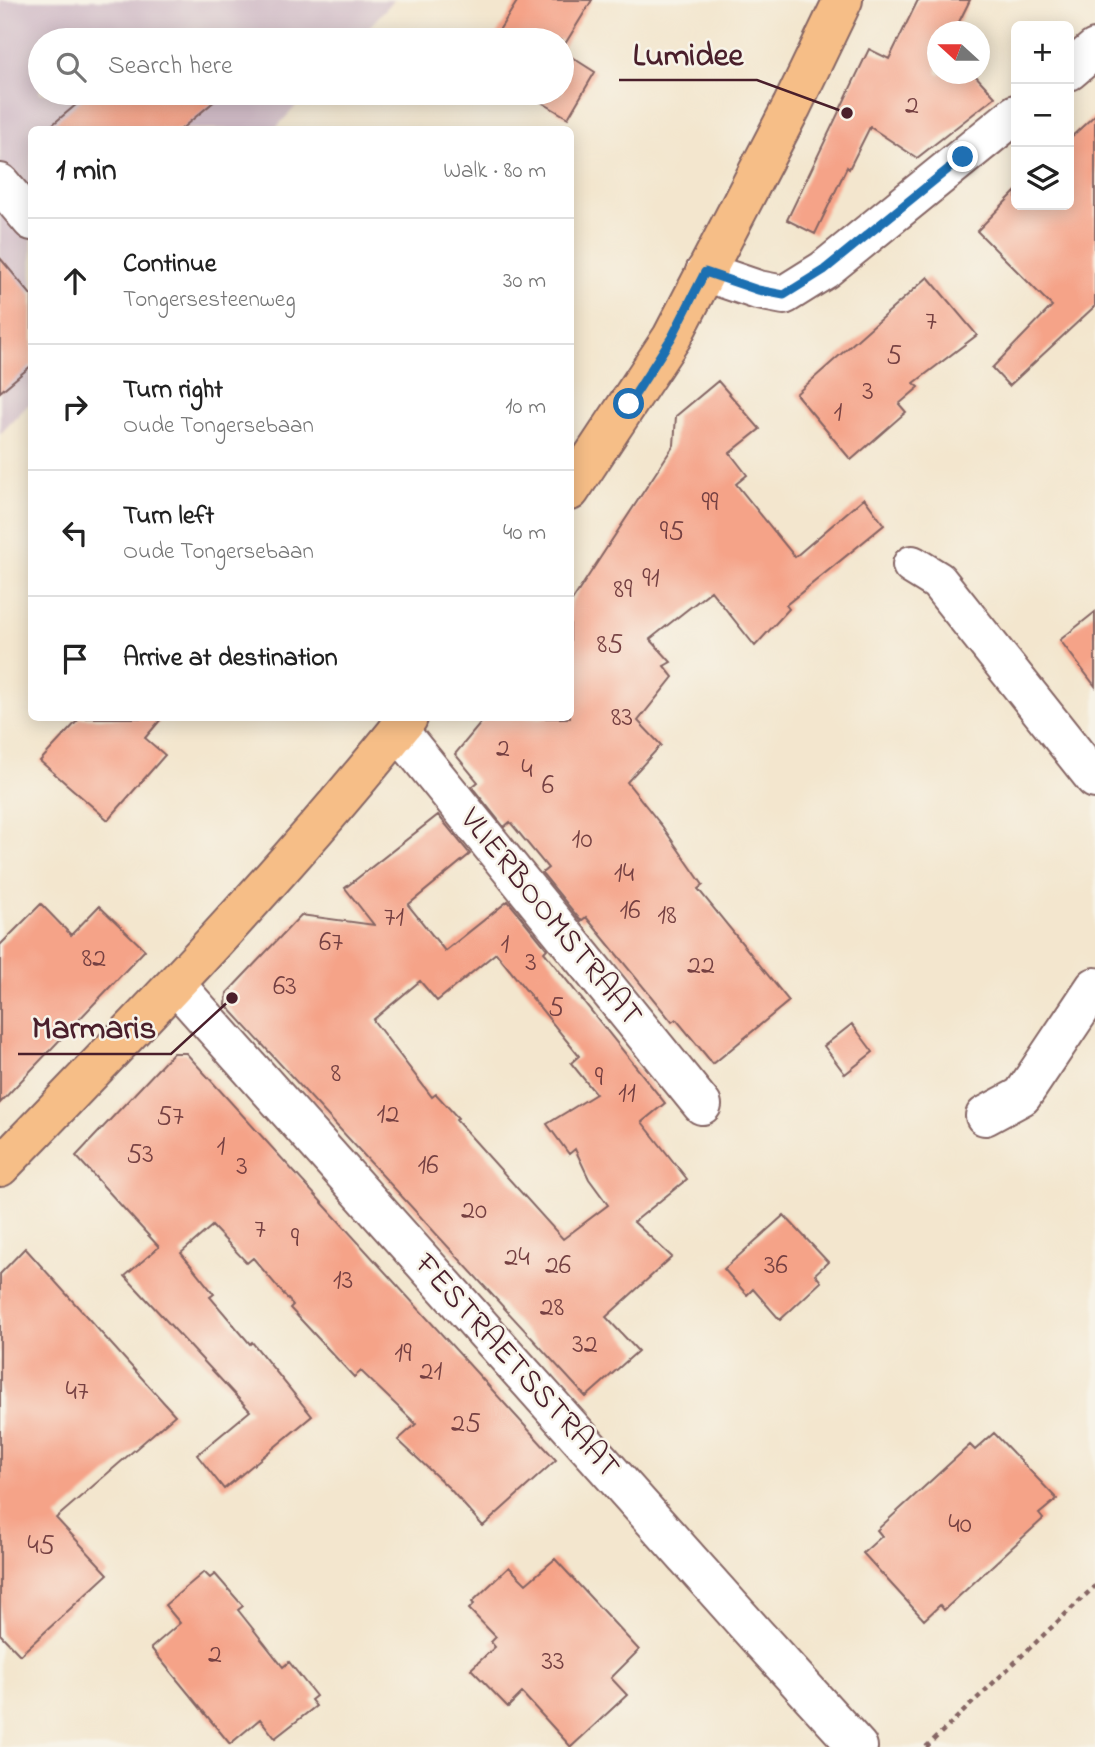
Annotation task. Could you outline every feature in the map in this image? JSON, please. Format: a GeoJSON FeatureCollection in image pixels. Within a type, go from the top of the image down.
{"type":"FeatureCollection","features":[{"type":"Feature","properties":{"kind":"main road"},"geometry":{"type":"LineString","coordinates":[[574,485],[672,337],[792,106],[843,0]]}},
{"type":"Feature","properties":{"kind":"main road"},"geometry":{"type":"LineString","coordinates":[[0,1167],[176,985],[296,851],[403,724]]}},
{"type":"Feature","properties":{"kind":"street"},"geometry":{"type":"LineString","coordinates":[[1074,67],[1095,49]]}},
{"type":"Feature","properties":{"kind":"street"},"geometry":{"type":"LineString","coordinates":[[705,272],[758,290],[784,295],[824,270],[1011,118]]}},
{"type":"Feature","properties":{"kind":"street"},"geometry":{"type":"LineString","coordinates":[[0,183],[28,216]]}},
{"type":"Feature","properties":{"kind":"street"},"geometry":{"type":"LineString","coordinates":[[912,565],[938,581],[1095,779]]}},
{"type":"Feature","properties":{"kind":"street","name":"VLIERBOOMSTRAAT"},"geometry":{"type":"LineString","coordinates":[[403,724],[702,1105]]}},
{"type":"Feature","properties":{"kind":"street","name":"FESTRAETSSTRAAT"},"geometry":{"type":"LineString","coordinates":[[176,985],[858,1747]]}},
{"type":"Feature","properties":{"kind":"street"},"geometry":{"type":"LineString","coordinates":[[985,1116],[1022,1096],[1095,987]]}},
{"type":"Feature","properties":{"kind":"path"},"geometry":{"type":"LineString","coordinates":[[926,1747],[1095,1586]]}},
{"type":"Feature","properties":{"kind":"shaded area"},"geometry":{"type":"Polygon","coordinates":[[[0,0],[394,0],[368,28],[28,28],[28,105],[297,105],[278,126],[28,126],[28,405],[0,434],[0,0]]]}},
{"type":"Feature","properties":{"kind":"building"},"geometry":{"type":"Polygon","coordinates":[[[518,0],[592,0],[574,29],[500,28],[518,0]]]}},
{"type":"Feature","properties":{"kind":"building"},"geometry":{"type":"Polygon","coordinates":[[[918,0],[970,0],[960,21],[927,21],[927,84],[983,84],[995,97],[917,158],[870,127],[849,169],[847,167],[815,234],[787,220],[869,49],[889,59],[918,0]]]}},
{"type":"Feature","properties":{"kind":"building"},"geometry":{"type":"Polygon","coordinates":[[[574,59],[595,72],[568,118],[546,105],[574,105],[574,59]]]}},
{"type":"Feature","properties":{"kind":"building"},"geometry":{"type":"Polygon","coordinates":[[[76,105],[210,105],[185,126],[51,126],[76,105]]]}},
{"type":"Feature","properties":{"kind":"building"},"geometry":{"type":"Polygon","coordinates":[[[1095,115],[1095,306],[1009,386],[992,368],[1052,306],[977,231],[1011,196],[1011,210],[1074,210],[1074,134],[1095,115]]]}},
{"type":"Feature","properties":{"kind":"building"},"geometry":{"type":"Polygon","coordinates":[[[0,258],[28,291],[28,368],[0,392],[0,258]]]}},
{"type":"Feature","properties":{"kind":"building"},"geometry":{"type":"Polygon","coordinates":[[[928,277],[977,335],[914,383],[919,387],[899,404],[906,412],[851,460],[796,394],[928,277]]]}},
{"type":"Feature","properties":{"kind":"building"},"geometry":{"type":"Polygon","coordinates":[[[718,381],[760,429],[730,453],[747,475],[736,484],[795,557],[864,498],[884,525],[786,605],[789,609],[755,646],[711,591],[650,639],[671,662],[664,666],[673,677],[638,721],[661,745],[627,782],[703,885],[698,889],[789,1001],[713,1064],[676,1019],[672,1022],[586,917],[581,921],[542,873],[548,868],[510,822],[504,827],[472,787],[478,782],[455,754],[482,721],[574,721],[574,598],[674,445],[676,416],[718,381]]]}},
{"type":"Feature","properties":{"kind":"building"},"geometry":{"type":"Polygon","coordinates":[[[1095,612],[1095,686],[1060,640],[1095,612]]]}},
{"type":"Feature","properties":{"kind":"building"},"geometry":{"type":"Polygon","coordinates":[[[77,721],[159,721],[145,738],[165,755],[108,820],[40,761],[77,721]]]}},
{"type":"Feature","properties":{"kind":"building"},"geometry":{"type":"Polygon","coordinates":[[[438,815],[470,854],[408,905],[445,951],[508,901],[547,949],[544,952],[665,1103],[642,1122],[687,1179],[634,1222],[672,1257],[606,1317],[638,1351],[586,1397],[226,1005],[227,993],[301,915],[374,925],[345,888],[438,815]],[[496,953],[437,1001],[420,981],[373,1020],[432,1097],[436,1094],[563,1239],[608,1205],[589,1179],[575,1149],[569,1154],[547,1124],[596,1094],[571,1063],[579,1056],[496,953]]]}},
{"type":"Feature","properties":{"kind":"building"},"geometry":{"type":"Polygon","coordinates":[[[41,904],[71,935],[99,906],[145,950],[0,1103],[0,945],[41,904]]]}},
{"type":"Feature","properties":{"kind":"building"},"geometry":{"type":"Polygon","coordinates":[[[852,1024],[873,1052],[845,1074],[824,1046],[852,1024]]]}},
{"type":"Feature","properties":{"kind":"building"},"geometry":{"type":"Polygon","coordinates":[[[173,1053],[186,1053],[556,1460],[483,1526],[449,1488],[398,1440],[416,1424],[361,1371],[354,1377],[290,1308],[293,1305],[253,1258],[247,1263],[212,1226],[181,1253],[214,1294],[210,1297],[250,1344],[252,1342],[312,1416],[224,1489],[197,1455],[250,1411],[125,1276],[159,1247],[76,1156],[173,1053]]]}},
{"type":"Feature","properties":{"kind":"building"},"geometry":{"type":"Polygon","coordinates":[[[784,1215],[828,1262],[815,1274],[821,1282],[780,1320],[753,1289],[747,1295],[724,1269],[784,1215]]]}},
{"type":"Feature","properties":{"kind":"building"},"geometry":{"type":"Polygon","coordinates":[[[25,1248],[175,1415],[56,1518],[108,1574],[20,1655],[0,1634],[0,1274],[25,1248]]]}},
{"type":"Feature","properties":{"kind":"building"},"geometry":{"type":"Polygon","coordinates":[[[994,1433],[1057,1499],[1039,1514],[1043,1519],[944,1610],[940,1605],[924,1620],[863,1553],[882,1536],[877,1530],[970,1445],[975,1450],[994,1433]]]}},
{"type":"Feature","properties":{"kind":"building"},"geometry":{"type":"Polygon","coordinates":[[[555,1559],[639,1650],[611,1678],[627,1695],[571,1747],[522,1693],[508,1707],[471,1669],[495,1647],[491,1642],[496,1637],[469,1609],[474,1604],[472,1602],[509,1567],[526,1584],[555,1559]]]}},
{"type":"Feature","properties":{"kind":"building"},"geometry":{"type":"Polygon","coordinates":[[[204,1572],[210,1578],[215,1574],[243,1606],[238,1610],[283,1667],[289,1662],[316,1696],[311,1700],[316,1706],[275,1738],[260,1719],[230,1744],[151,1648],[180,1623],[165,1605],[204,1572]]]}},
{"type":"Feature","properties":{"kind":"place","name":"Lumidee"},"geometry":{"type":"Point","coordinates":[847,113]}},
{"type":"Feature","properties":{"kind":"place","name":"Marmaris"},"geometry":{"type":"Point","coordinates":[232,998]}},
{"type":"Feature","properties":{"kind":"route"},"geometry":{"type":"LineString","coordinates":[[629,404],[672,337],[705,272],[758,290],[784,295],[824,270],[963,157]]}}]}
